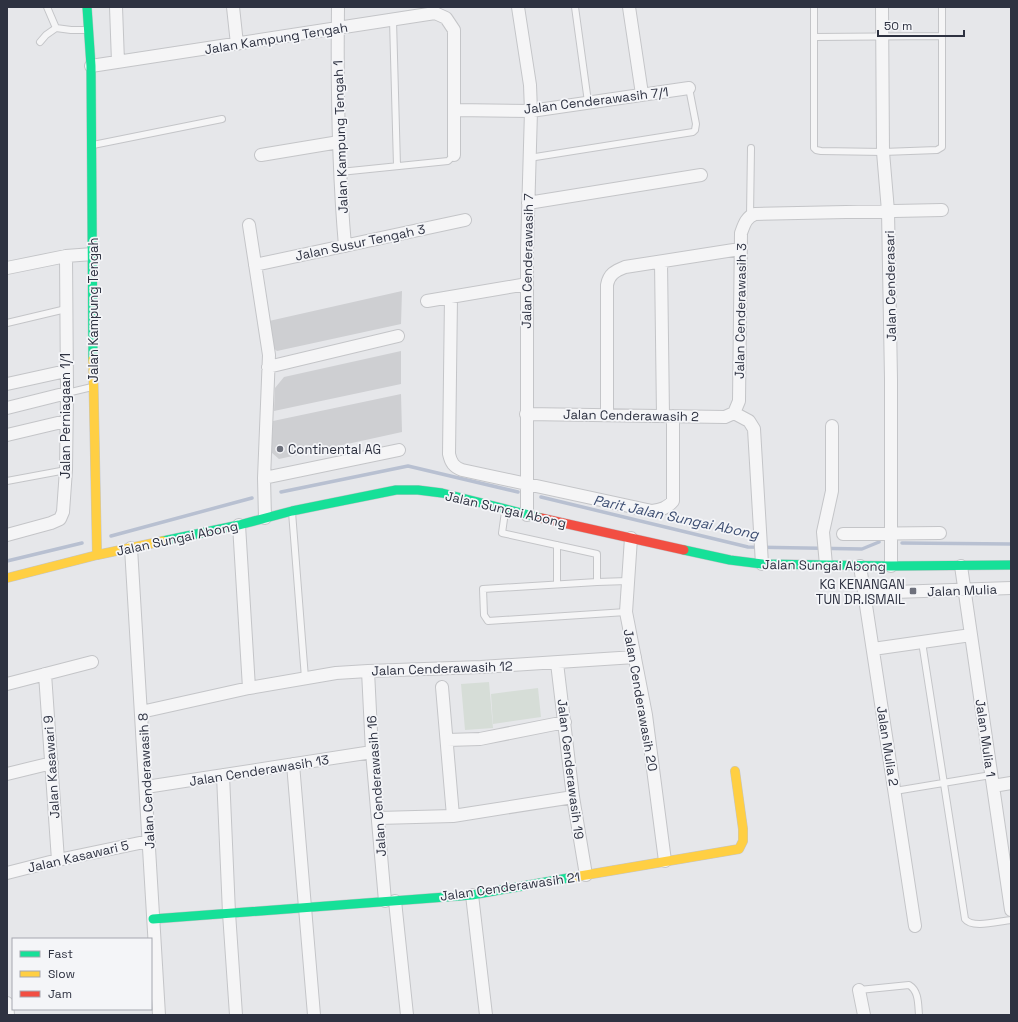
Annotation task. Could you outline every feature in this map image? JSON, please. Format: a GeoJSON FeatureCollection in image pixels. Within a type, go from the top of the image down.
{"type":"FeatureCollection","features":[{"type":"Feature","properties":{"kind":"street","name":"Jalan Kampung Tengah"},"geometry":{"type":"LineString","coordinates":[[87,7],[91,66],[97,554]]}},
{"type":"Feature","properties":{"kind":"street"},"geometry":{"type":"LineString","coordinates":[[116,7],[118,62]]}},
{"type":"Feature","properties":{"kind":"street"},"geometry":{"type":"LineString","coordinates":[[233,7],[237,44]]}},
{"type":"Feature","properties":{"kind":"street","name":"Jalan Kampung Tengah 1"},"geometry":{"type":"LineString","coordinates":[[338,7],[339,142],[345,246]]}},
{"type":"Feature","properties":{"kind":"street","name":"Jalan Cenderawasih 7"},"geometry":{"type":"LineString","coordinates":[[518,7],[530,85],[531,111],[527,284],[527,515]]}},
{"type":"Feature","properties":{"kind":"street"},"geometry":{"type":"LineString","coordinates":[[629,7],[642,94]]}},
{"type":"Feature","properties":{"kind":"street","name":"Jalan Cenderasari"},"geometry":{"type":"LineString","coordinates":[[882,7],[883,152],[888,211],[891,379],[891,566]]}},
{"type":"Feature","properties":{"kind":"street","name":"Jalan Kampung Tengah"},"geometry":{"type":"LineString","coordinates":[[91,66],[435,13],[446,18],[454,30],[454,110]]}},
{"type":"Feature","properties":{"kind":"street","name":"Jalan Cenderawasih 7/1"},"geometry":{"type":"LineString","coordinates":[[454,110],[531,111],[689,88]]}},
{"type":"Feature","properties":{"kind":"street"},"geometry":{"type":"LineString","coordinates":[[454,110],[454,155]]}},
{"type":"Feature","properties":{"kind":"street"},"geometry":{"type":"LineString","coordinates":[[261,155],[339,142]]}},
{"type":"Feature","properties":{"kind":"street"},"geometry":{"type":"LineString","coordinates":[[528,203],[701,175]]}},
{"type":"Feature","properties":{"kind":"street"},"geometry":{"type":"LineString","coordinates":[[752,215],[942,210]]}},
{"type":"Feature","properties":{"kind":"street","name":"Jalan Cenderawasih 3"},"geometry":{"type":"LineString","coordinates":[[734,413],[738,401],[741,233],[745,223],[752,215]]}},
{"type":"Feature","properties":{"kind":"street","name":"Jalan Susur Tengah 3"},"geometry":{"type":"LineString","coordinates":[[255,265],[465,220]]}},
{"type":"Feature","properties":{"kind":"street"},"geometry":{"type":"LineString","coordinates":[[249,225],[268,355],[264,478],[265,518]]}},
{"type":"Feature","properties":{"kind":"street"},"geometry":{"type":"LineString","coordinates":[[606,415],[607,285],[609,276],[615,271],[625,267],[740,249]]}},
{"type":"Feature","properties":{"kind":"street"},"geometry":{"type":"LineString","coordinates":[[7,268],[66,256],[93,254]]}},
{"type":"Feature","properties":{"kind":"street","name":"Jalan Perniagaan 1/1"},"geometry":{"type":"LineString","coordinates":[[7,535],[51,523],[60,519],[63,512],[66,470],[66,256]]}},
{"type":"Feature","properties":{"kind":"street"},"geometry":{"type":"LineString","coordinates":[[451,297],[449,454],[451,462],[455,467],[462,470],[652,511],[661,510],[669,506],[673,501],[661,262]]}},
{"type":"Feature","properties":{"kind":"street"},"geometry":{"type":"LineString","coordinates":[[427,301],[527,284]]}},
{"type":"Feature","properties":{"kind":"street"},"geometry":{"type":"LineString","coordinates":[[268,367],[398,336]]}},
{"type":"Feature","properties":{"kind":"street"},"geometry":{"type":"LineString","coordinates":[[7,384],[66,371]]}},
{"type":"Feature","properties":{"kind":"street"},"geometry":{"type":"LineString","coordinates":[[7,408],[66,393]]}},
{"type":"Feature","properties":{"kind":"street"},"geometry":{"type":"LineString","coordinates":[[734,413],[749,421],[754,429],[762,564]]}},
{"type":"Feature","properties":{"kind":"street","name":"Jalan Cenderawasih 2"},"geometry":{"type":"LineString","coordinates":[[526,414],[725,417],[734,413]]}},
{"type":"Feature","properties":{"kind":"street"},"geometry":{"type":"LineString","coordinates":[[7,436],[66,421]]}},
{"type":"Feature","properties":{"kind":"street"},"geometry":{"type":"LineString","coordinates":[[826,565],[824,524],[832,491],[832,426]]}},
{"type":"Feature","properties":{"kind":"street"},"geometry":{"type":"LineString","coordinates":[[264,478],[399,450]]}},
{"type":"Feature","properties":{"kind":"street","name":"Jalan Sungai Abong"},"geometry":{"type":"LineString","coordinates":[[7,578],[97,554],[239,525],[292,511],[396,490],[418,490],[442,494],[527,515],[730,560],[762,564],[860,566],[1011,565]]}},
{"type":"Feature","properties":{"kind":"street"},"geometry":{"type":"LineString","coordinates":[[239,525],[249,688]]}},
{"type":"Feature","properties":{"kind":"street"},"geometry":{"type":"LineString","coordinates":[[843,534],[940,533]]}},
{"type":"Feature","properties":{"kind":"street","name":"Jalan Cenderawasih 20"},"geometry":{"type":"LineString","coordinates":[[631,538],[626,612],[646,715],[665,861]]}},
{"type":"Feature","properties":{"kind":"street","name":"Jalan Cenderawasih 8"},"geometry":{"type":"LineString","coordinates":[[131,548],[159,1015]]}},
{"type":"Feature","properties":{"kind":"street","name":"Jalan Mulia 2"},"geometry":{"type":"LineString","coordinates":[[860,566],[915,926]]}},
{"type":"Feature","properties":{"kind":"street","name":"Jalan Mulia 1"},"geometry":{"type":"LineString","coordinates":[[961,566],[1011,910]]}},
{"type":"Feature","properties":{"kind":"street","name":"Jalan Mulia"},"geometry":{"type":"LineString","coordinates":[[865,593],[1011,588]]}},
{"type":"Feature","properties":{"kind":"street"},"geometry":{"type":"LineString","coordinates":[[873,649],[971,635]]}},
{"type":"Feature","properties":{"kind":"street","name":"Jalan Cenderawasih 12"},"geometry":{"type":"LineString","coordinates":[[142,712],[249,688],[336,673],[635,657]]}},
{"type":"Feature","properties":{"kind":"street"},"geometry":{"type":"LineString","coordinates":[[7,684],[92,662]]}},
{"type":"Feature","properties":{"kind":"street","name":"Jalan Cenderawasih 19"},"geometry":{"type":"LineString","coordinates":[[557,662],[573,797],[586,875]]}},
{"type":"Feature","properties":{"kind":"street","name":"Jalan Cenderawasih 16"},"geometry":{"type":"LineString","coordinates":[[368,671],[372,752],[378,818],[407,1015]]}},
{"type":"Feature","properties":{"kind":"street","name":"Jalan Kasawari 9"},"geometry":{"type":"LineString","coordinates":[[44,674],[52,762],[58,860]]}},
{"type":"Feature","properties":{"kind":"street"},"geometry":{"type":"LineString","coordinates":[[442,687],[453,816]]}},
{"type":"Feature","properties":{"kind":"street"},"geometry":{"type":"LineString","coordinates":[[447,740],[480,739],[565,722]]}},
{"type":"Feature","properties":{"kind":"street","name":"Jalan Cenderawasih 13"},"geometry":{"type":"LineString","coordinates":[[146,787],[372,752]]}},
{"type":"Feature","properties":{"kind":"street"},"geometry":{"type":"LineString","coordinates":[[7,774],[52,762]]}},
{"type":"Feature","properties":{"kind":"street"},"geometry":{"type":"LineString","coordinates":[[293,764],[314,1015]]}},
{"type":"Feature","properties":{"kind":"street","name":"Jalan Cenderawasih 21"},"geometry":{"type":"LineString","coordinates":[[153,919],[472,895],[739,849],[742,841],[743,829],[734,771]]}},
{"type":"Feature","properties":{"kind":"street"},"geometry":{"type":"LineString","coordinates":[[223,775],[229,913],[236,1015]]}},
{"type":"Feature","properties":{"kind":"street"},"geometry":{"type":"LineString","coordinates":[[992,781],[1011,783]]}},
{"type":"Feature","properties":{"kind":"street"},"geometry":{"type":"LineString","coordinates":[[378,818],[453,816],[573,797]]}},
{"type":"Feature","properties":{"kind":"street","name":"Jalan Kasawari 5"},"geometry":{"type":"LineString","coordinates":[[7,873],[58,860],[149,841]]}},
{"type":"Feature","properties":{"kind":"street"},"geometry":{"type":"LineString","coordinates":[[472,895],[486,1015]]}},
{"type":"Feature","properties":{"kind":"street"},"geometry":{"type":"LineString","coordinates":[[859,990],[864,1015]]}},
{"type":"Feature","properties":{"kind":"lane"},"geometry":{"type":"LineString","coordinates":[[47,7],[56,28]]}},
{"type":"Feature","properties":{"kind":"lane"},"geometry":{"type":"LineString","coordinates":[[575,7],[588,102]]}},
{"type":"Feature","properties":{"kind":"lane"},"geometry":{"type":"LineString","coordinates":[[814,7],[814,148],[821,151],[883,152],[937,150],[942,147],[942,7]]}},
{"type":"Feature","properties":{"kind":"lane"},"geometry":{"type":"LineString","coordinates":[[393,20],[397,166]]}},
{"type":"Feature","properties":{"kind":"lane"},"geometry":{"type":"LineString","coordinates":[[40,42],[46,35],[56,28],[88,30]]}},
{"type":"Feature","properties":{"kind":"lane"},"geometry":{"type":"LineString","coordinates":[[814,37],[942,36]]}},
{"type":"Feature","properties":{"kind":"lane"},"geometry":{"type":"LineString","coordinates":[[529,158],[693,132],[696,124],[689,88]]}},
{"type":"Feature","properties":{"kind":"lane"},"geometry":{"type":"LineString","coordinates":[[91,145],[222,119]]}},
{"type":"Feature","properties":{"kind":"lane"},"geometry":{"type":"LineString","coordinates":[[751,148],[752,215]]}},
{"type":"Feature","properties":{"kind":"lane"},"geometry":{"type":"LineString","coordinates":[[340,172],[448,161],[454,155]]}},
{"type":"Feature","properties":{"kind":"lane"},"geometry":{"type":"LineString","coordinates":[[7,323],[66,309]]}},
{"type":"Feature","properties":{"kind":"lane"},"geometry":{"type":"LineString","coordinates":[[66,393],[94,387]]}},
{"type":"Feature","properties":{"kind":"lane"},"geometry":{"type":"LineString","coordinates":[[7,481],[66,470]]}},
{"type":"Feature","properties":{"kind":"lane"},"geometry":{"type":"LineString","coordinates":[[506,510],[502,533],[597,554],[597,582]]}},
{"type":"Feature","properties":{"kind":"lane"},"geometry":{"type":"LineString","coordinates":[[292,511],[305,678]]}},
{"type":"Feature","properties":{"kind":"lane"},"geometry":{"type":"LineString","coordinates":[[557,545],[557,584]]}},
{"type":"Feature","properties":{"kind":"lane"},"geometry":{"type":"LineString","coordinates":[[626,612],[488,621],[485,618],[483,589],[628,581]]}},
{"type":"Feature","properties":{"kind":"lane"},"geometry":{"type":"LineString","coordinates":[[922,642],[965,919],[974,925],[1011,920]]}},
{"type":"Feature","properties":{"kind":"lane"},"geometry":{"type":"LineString","coordinates":[[895,791],[944,783],[992,781]]}},
{"type":"Feature","properties":{"kind":"lane"},"geometry":{"type":"LineString","coordinates":[[859,990],[909,985],[914,988],[916,993],[920,1015]]}},
{"type":"Feature","properties":{"kind":"shaded area"},"geometry":{"type":"Polygon","coordinates":[[[489,682],[493,728],[465,730],[461,684],[489,682]]]}},
{"type":"Feature","properties":{"kind":"shaded area"},"geometry":{"type":"Polygon","coordinates":[[[538,688],[541,717],[493,724],[491,694],[538,688]]]}},
{"type":"Feature","properties":{"kind":"building"},"geometry":{"type":"Polygon","coordinates":[[[402,291],[401,324],[277,351],[271,346],[269,321],[402,291]]]}},
{"type":"Feature","properties":{"kind":"building"},"geometry":{"type":"Polygon","coordinates":[[[401,351],[401,384],[274,411],[275,388],[284,377],[401,351]]]}},
{"type":"Feature","properties":{"kind":"building"},"geometry":{"type":"Polygon","coordinates":[[[401,394],[402,432],[279,459],[271,452],[273,421],[401,394]]]}},
{"type":"Feature","properties":{"kind":"waterway","name":"Parit Jalan Sungai Abong"},"geometry":{"type":"LineString","coordinates":[[281,492],[408,466],[518,492]]}},
{"type":"Feature","properties":{"kind":"waterway","name":"Parit Jalan Sungai Abong"},"geometry":{"type":"LineString","coordinates":[[541,497],[748,547],[862,549],[879,542]]}},
{"type":"Feature","properties":{"kind":"waterway","name":"Parit Jalan Sungai Abong"},"geometry":{"type":"LineString","coordinates":[[111,536],[252,498]]}},
{"type":"Feature","properties":{"kind":"waterway","name":"Parit Jalan Sungai Abong"},"geometry":{"type":"LineString","coordinates":[[7,561],[82,543]]}},
{"type":"Feature","properties":{"kind":"waterway","name":"Parit Jalan Sungai Abong"},"geometry":{"type":"LineString","coordinates":[[902,543],[1011,544]]}},
{"type":"Feature","properties":{"kind":"traffic: fast"},"geometry":{"type":"LineString","coordinates":[[87,7],[91,66],[93,359]]}},
{"type":"Feature","properties":{"kind":"traffic: fast"},"geometry":{"type":"LineString","coordinates":[[163,541],[239,525],[292,511],[396,490],[418,490],[442,493],[541,518]]}},
{"type":"Feature","properties":{"kind":"traffic: fast"},"geometry":{"type":"LineString","coordinates":[[684,550],[730,560],[762,564],[891,566],[1011,565]]}},
{"type":"Feature","properties":{"kind":"traffic: fast"},"geometry":{"type":"LineString","coordinates":[[153,919],[472,895],[574,877]]}},
{"type":"Feature","properties":{"kind":"traffic: slow"},"geometry":{"type":"LineString","coordinates":[[93,359],[97,555]]}},
{"type":"Feature","properties":{"kind":"traffic: slow"},"geometry":{"type":"LineString","coordinates":[[7,578],[97,555],[163,541]]}},
{"type":"Feature","properties":{"kind":"traffic: slow"},"geometry":{"type":"LineString","coordinates":[[574,877],[739,849],[743,841],[743,829],[735,771]]}},
{"type":"Feature","properties":{"kind":"traffic: jam"},"geometry":{"type":"LineString","coordinates":[[541,518],[684,550]]}},
{"type":"Feature","properties":{"kind":"place","name":"Continental AG"},"geometry":{"type":"Point","coordinates":[280,449]}},
{"type":"Feature","properties":{"kind":"place","name":"KG KENANGAN TUN DR.ISMAIL"},"geometry":{"type":"Point","coordinates":[913,591]}}]}
